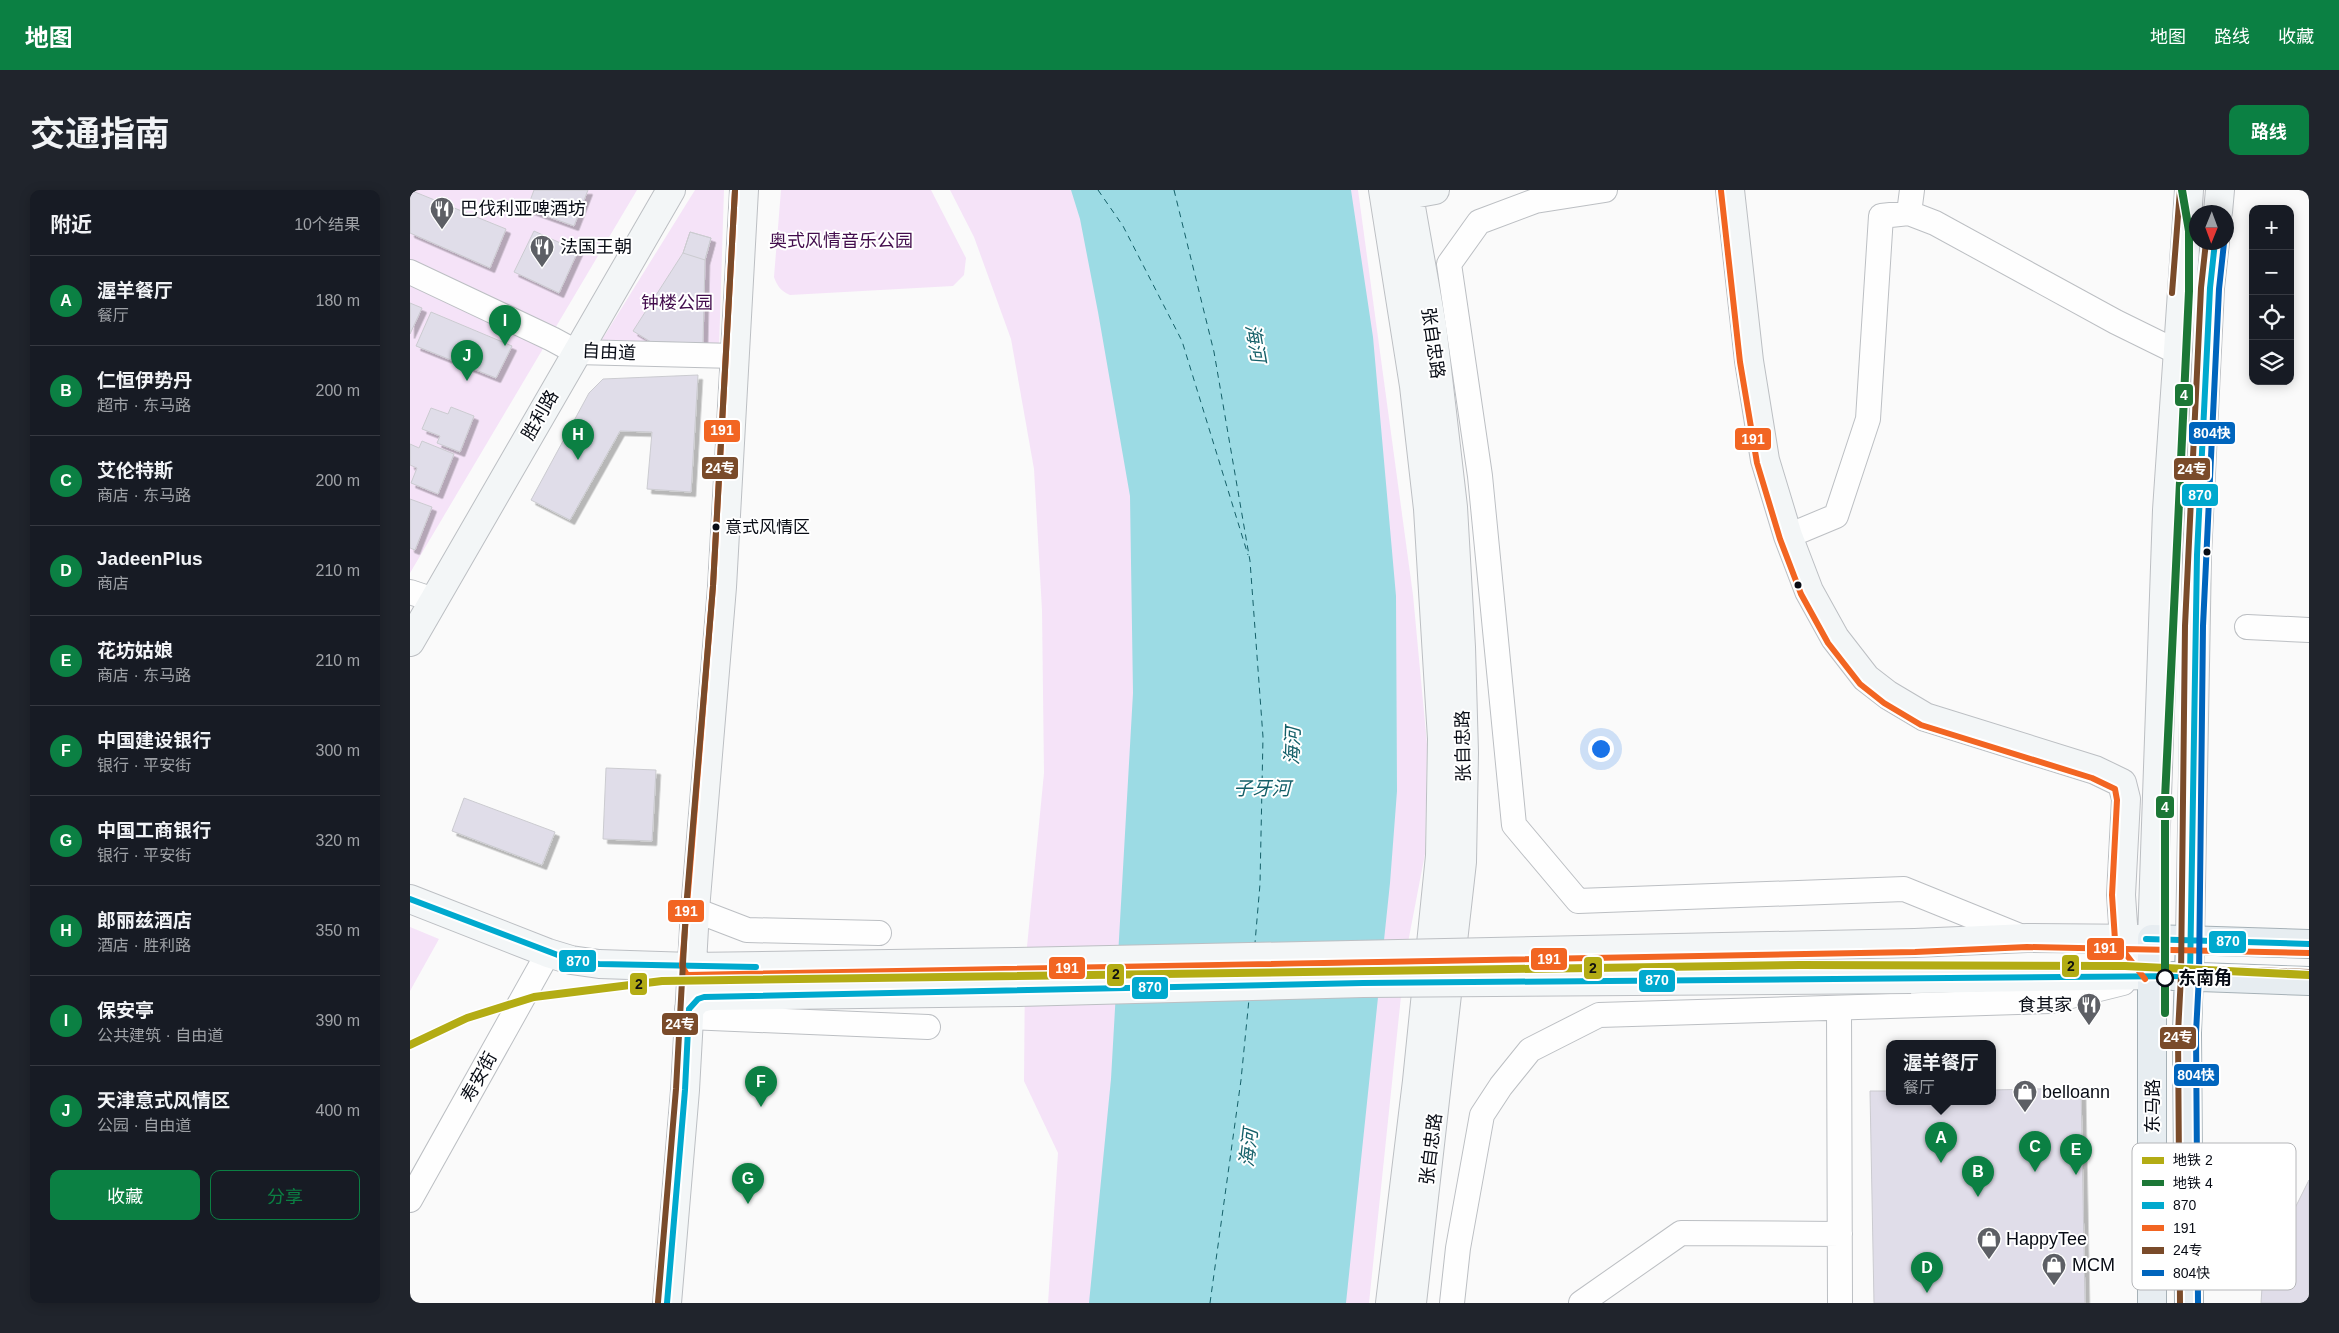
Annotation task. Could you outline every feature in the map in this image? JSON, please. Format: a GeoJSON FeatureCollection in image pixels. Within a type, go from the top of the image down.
{"type":"FeatureCollection","features":[{"type":"Feature","properties":{"kind":"main road","name":"胜利路"},"geometry":{"type":"LineString","coordinates":[[410,642],[422,596],[576,352],[671,190]]}},
{"type":"Feature","properties":{"kind":"main road"},"geometry":{"type":"LineString","coordinates":[[667,1303],[685,1090],[695,910],[722,587],[744,190]]}},
{"type":"Feature","properties":{"kind":"main road"},"geometry":{"type":"LineString","coordinates":[[1730,190],[1759,432],[1771,484],[1809,591],[1835,638],[1866,678],[1888,695],[1935,721],[2095,770],[2122,783],[2126,799],[2122,895],[2124,939],[2154,976]]}},
{"type":"Feature","properties":{"kind":"main road"},"geometry":{"type":"LineString","coordinates":[[2152,939],[2167,510],[2189,190]]}},
{"type":"Feature","properties":{"kind":"main road"},"geometry":{"type":"LineString","coordinates":[[2219,205],[2220,190]]}},
{"type":"Feature","properties":{"kind":"main road","name":"张自忠路"},"geometry":{"type":"LineString","coordinates":[[1390,1303],[1440,856],[1442,739],[1428,510],[1414,386],[1404,193]]}},
{"type":"Feature","properties":{"kind":"main road","name":"张自忠路"},"geometry":{"type":"LineString","coordinates":[[1404,193],[1432,326],[1453,507],[1461,647],[1464,753],[1462,862],[1412,1303]]}},
{"type":"Feature","properties":{"kind":"main road"},"geometry":{"type":"LineString","coordinates":[[2190,942],[2197,555],[2210,288],[2214,250]]}},
{"type":"Feature","properties":{"kind":"main road"},"geometry":{"type":"LineString","coordinates":[[410,899],[548,953],[571,960],[599,964],[691,967],[1915,943],[2027,938],[2152,939],[2190,942],[2309,944]]}},
{"type":"Feature","properties":{"kind":"main road","name":"东马路"},"geometry":{"type":"LineString","coordinates":[[2152,939],[2154,976],[2153,1143]]}},
{"type":"Feature","properties":{"kind":"main road","name":"东马路"},"geometry":{"type":"LineString","coordinates":[[2188,1143],[2187,1033],[2190,942]]}},
{"type":"Feature","properties":{"kind":"main road"},"geometry":{"type":"LineString","coordinates":[[689,1013],[698,999],[709,996],[1018,992],[1363,983],[2154,976],[2309,981]]}},
{"type":"Feature","properties":{"kind":"main road","name":"东马路"},"geometry":{"type":"LineString","coordinates":[[2152,1290],[2152,1303]]}},
{"type":"Feature","properties":{"kind":"main road","name":"东马路"},"geometry":{"type":"LineString","coordinates":[[2190,1290],[2190,1303]]}},
{"type":"Feature","properties":{"kind":"street","name":"张自忠路"},"geometry":{"type":"LineString","coordinates":[[1605,190],[1535,201],[1479,222],[1449,264],[1480,476],[1514,825],[1578,902],[1904,889],[2027,938]]}},
{"type":"Feature","properties":{"kind":"street"},"geometry":{"type":"LineString","coordinates":[[1788,536],[1836,516],[1868,419],[1881,216],[1910,201],[1935,223],[2116,322],[2177,352]]}},
{"type":"Feature","properties":{"kind":"street","name":"自由道"},"geometry":{"type":"LineString","coordinates":[[410,272],[576,352],[735,356]]}},
{"type":"Feature","properties":{"kind":"street"},"geometry":{"type":"LineString","coordinates":[[2247,627],[2309,630]]}},
{"type":"Feature","properties":{"kind":"street"},"geometry":{"type":"LineString","coordinates":[[695,910],[747,930],[878,933]]}},
{"type":"Feature","properties":{"kind":"street","name":"寿安街"},"geometry":{"type":"LineString","coordinates":[[410,1200],[548,953]]}},
{"type":"Feature","properties":{"kind":"street"},"geometry":{"type":"LineString","coordinates":[[1452,1303],[1458,1248],[1482,1115],[1500,1086],[1530,1050],[1599,1015],[2051,1001],[2154,976]]}},
{"type":"Feature","properties":{"kind":"street"},"geometry":{"type":"LineString","coordinates":[[1839,1008],[1840,1303]]}},
{"type":"Feature","properties":{"kind":"street"},"geometry":{"type":"LineString","coordinates":[[689,1013],[928,1027]]}},
{"type":"Feature","properties":{"kind":"street"},"geometry":{"type":"LineString","coordinates":[[1581,1303],[1681,1233],[1840,1234]]}},
{"type":"Feature","properties":{"kind":"green space"},"geometry":{"type":"Polygon","coordinates":[[[410,190],[637,190],[410,573],[410,190]]]}},
{"type":"Feature","properties":{"kind":"green space","name":"钟楼公园"},"geometry":{"type":"Polygon","coordinates":[[[695,190],[724,190],[719,349],[598,346],[695,190]]]}},
{"type":"Feature","properties":{"kind":"green space","name":"奥式风情音乐公园"},"geometry":{"type":"Polygon","coordinates":[[[781,190],[931,190],[966,258],[964,275],[953,286],[790,295],[780,288],[774,277],[781,190]]]}},
{"type":"Feature","properties":{"kind":"green space","name":"子牙河"},"geometry":{"type":"Polygon","coordinates":[[[950,190],[1358,190],[1413,595],[1427,744],[1425,854],[1405,958],[1369,1303],[1048,1303],[1058,1153],[1024,1081],[1025,967],[1044,773],[1042,610],[1034,469],[1011,339],[974,237],[950,190]]]}},
{"type":"Feature","properties":{"kind":"green space"},"geometry":{"type":"Polygon","coordinates":[[[410,927],[439,939],[410,991],[410,927]]]}},
{"type":"Feature","properties":{"kind":"water","name":"子牙河"},"geometry":{"type":"Polygon","coordinates":[[[1071,190],[1351,190],[1373,337],[1396,596],[1397,791],[1390,883],[1346,1303],[1089,1303],[1111,1079],[1133,693],[1130,496],[1098,312],[1080,219],[1071,190]]]}},
{"type":"Feature","properties":{"kind":"building"},"geometry":{"type":"Polygon","coordinates":[[[410,190],[506,229],[490,268],[410,233],[410,190]]]}},
{"type":"Feature","properties":{"kind":"building"},"geometry":{"type":"Polygon","coordinates":[[[534,190],[588,190],[574,226],[527,209],[534,190]]]}},
{"type":"Feature","properties":{"kind":"building"},"geometry":{"type":"Polygon","coordinates":[[[534,231],[578,251],[559,293],[514,272],[534,231]]]}},
{"type":"Feature","properties":{"kind":"building"},"geometry":{"type":"Polygon","coordinates":[[[690,232],[711,238],[705,260],[703,343],[651,342],[633,331],[683,253],[690,232]]]}},
{"type":"Feature","properties":{"kind":"building"},"geometry":{"type":"Polygon","coordinates":[[[690,232],[711,238],[705,260],[683,253],[690,232]]]}},
{"type":"Feature","properties":{"kind":"building"},"geometry":{"type":"Polygon","coordinates":[[[410,303],[422,308],[410,334],[410,303]]]}},
{"type":"Feature","properties":{"kind":"building"},"geometry":{"type":"Polygon","coordinates":[[[431,312],[512,346],[496,378],[416,346],[431,312]]]}},
{"type":"Feature","properties":{"kind":"building"},"geometry":{"type":"Polygon","coordinates":[[[698,375],[691,492],[647,489],[652,432],[620,431],[570,520],[531,500],[589,393],[603,379],[698,375]]]}},
{"type":"Feature","properties":{"kind":"building"},"geometry":{"type":"Polygon","coordinates":[[[451,407],[474,416],[460,452],[437,443],[440,436],[422,429],[431,408],[448,414],[451,407]]]}},
{"type":"Feature","properties":{"kind":"building"},"geometry":{"type":"Polygon","coordinates":[[[422,441],[454,454],[438,494],[411,483],[417,468],[410,465],[410,444],[419,448],[422,441]]]}},
{"type":"Feature","properties":{"kind":"building"},"geometry":{"type":"Polygon","coordinates":[[[410,499],[432,507],[415,550],[410,548],[410,499]]]}},
{"type":"Feature","properties":{"kind":"building"},"geometry":{"type":"Polygon","coordinates":[[[606,768],[656,770],[652,841],[603,839],[606,768]]]}},
{"type":"Feature","properties":{"kind":"building"},"geometry":{"type":"Polygon","coordinates":[[[464,798],[555,832],[542,865],[452,831],[464,798]]]}},
{"type":"Feature","properties":{"kind":"building"},"geometry":{"type":"Polygon","coordinates":[[[2081,1088],[2085,1303],[1874,1303],[1870,1091],[1886,1091],[1886,1105],[1996,1105],[1996,1090],[2081,1088]]]}},
{"type":"Feature","properties":{"kind":"building"},"geometry":{"type":"Polygon","coordinates":[[[2309,1180],[2309,1303],[2261,1303],[2262,1290],[2296,1290],[2296,1206],[2309,1180]]]}},
{"type":"Feature","properties":{"kind":"ferry route"},"geometry":{"type":"LineString","coordinates":[[1098,190],[1123,226],[1182,341],[1248,555]]}},
{"type":"Feature","properties":{"kind":"ferry route"},"geometry":{"type":"LineString","coordinates":[[1174,190],[1214,352],[1250,561],[1263,737],[1260,884],[1255,943]]}},
{"type":"Feature","properties":{"kind":"ferry route"},"geometry":{"type":"LineString","coordinates":[[1210,1303],[1241,1080],[1249,999]]}},
{"type":"Feature","properties":{"kind":"metro line","name":"4"},"geometry":{"type":"LineString","coordinates":[[2165,1013],[2165,799],[2189,291],[2189,231],[2182,190]]}},
{"type":"Feature","properties":{"kind":"metro line","name":"2"},"geometry":{"type":"LineString","coordinates":[[410,1045],[467,1018],[534,997],[662,981],[1800,965],[2125,966],[2309,975]]}},
{"type":"Feature","properties":{"kind":"transit line","name":"191"},"geometry":{"type":"LineString","coordinates":[[735,190],[713,586],[682,966],[687,975],[1915,952],[2027,947],[2309,953]]}},
{"type":"Feature","properties":{"kind":"transit line","name":"24专"},"geometry":{"type":"LineString","coordinates":[[658,1302],[676,1089],[686,909],[713,586],[735,190]]}},
{"type":"Feature","properties":{"kind":"transit line","name":"24专"},"geometry":{"type":"LineString","coordinates":[[2172,293],[2180,190]]}},
{"type":"Feature","properties":{"kind":"transit line","name":"191"},"geometry":{"type":"LineString","coordinates":[[1721,191],[1740,362],[1757,463],[1780,539],[1801,594],[1828,643],[1860,684],[1884,703],[1921,725],[2092,778],[2115,789],[2117,800],[2112,895],[2115,940],[2145,979]]}},
{"type":"Feature","properties":{"kind":"transit line","name":"24专"},"geometry":{"type":"LineString","coordinates":[[2179,1143],[2178,1033],[2181,976],[2185,626],[2201,288],[2205,250]]}},
{"type":"Feature","properties":{"kind":"transit line","name":"870"},"geometry":{"type":"LineString","coordinates":[[667,1303],[685,1090],[689,1009],[698,999],[704,997],[1363,983],[2190,976],[2197,555],[2210,288],[2214,250]]}},
{"type":"Feature","properties":{"kind":"transit line","name":"804快"},"geometry":{"type":"LineString","coordinates":[[2197,1143],[2196,1033],[2199,976],[2203,626],[2219,289],[2223,250]]}},
{"type":"Feature","properties":{"kind":"transit line","name":"870"},"geometry":{"type":"LineString","coordinates":[[410,899],[571,960],[599,964],[756,967]]}},
{"type":"Feature","properties":{"kind":"transit line","name":"870"},"geometry":{"type":"LineString","coordinates":[[2146,939],[2309,944]]}},
{"type":"Feature","properties":{"kind":"transit line","name":"24专"},"geometry":{"type":"LineString","coordinates":[[2163,967],[2309,972]]}},
{"type":"Feature","properties":{"kind":"transit line","name":"24专"},"geometry":{"type":"LineString","coordinates":[[2180,1290],[2180,1303]]}},
{"type":"Feature","properties":{"kind":"transit line","name":"804快"},"geometry":{"type":"LineString","coordinates":[[2198,1290],[2198,1303]]}},
{"type":"Feature","properties":{"kind":"place","name":"巴伐利亚啤酒坊"},"geometry":{"type":"Point","coordinates":[442,230]}},
{"type":"Feature","properties":{"kind":"place","name":"法国王朝"},"geometry":{"type":"Point","coordinates":[542,268]}},
{"type":"Feature","properties":{"kind":"place","name":"保安亭"},"geometry":{"type":"Point","coordinates":[505,346]}},
{"type":"Feature","properties":{"kind":"place","name":"天津意式风情区"},"geometry":{"type":"Point","coordinates":[467,381]}},
{"type":"Feature","properties":{"kind":"place","name":"郎丽兹酒店"},"geometry":{"type":"Point","coordinates":[578,460]}},
{"type":"Feature","properties":{"kind":"place","name":"意式风情区"},"geometry":{"type":"Point","coordinates":[716,527]}},
{"type":"Feature","properties":{"kind":"place","name":"东南角"},"geometry":{"type":"Point","coordinates":[2165,978]}},
{"type":"Feature","properties":{"kind":"place","name":"食其家"},"geometry":{"type":"Point","coordinates":[2089,1026]}},
{"type":"Feature","properties":{"kind":"place","name":"中国建设银行"},"geometry":{"type":"Point","coordinates":[761,1107]}},
{"type":"Feature","properties":{"kind":"place","name":"belloann"},"geometry":{"type":"Point","coordinates":[2025,1113]}},
{"type":"Feature","properties":{"kind":"place","name":"渥羊餐厅"},"geometry":{"type":"Point","coordinates":[1941,1163]}},
{"type":"Feature","properties":{"kind":"place","name":"艾伦特斯"},"geometry":{"type":"Point","coordinates":[2035,1172]}},
{"type":"Feature","properties":{"kind":"place","name":"花坊姑娘"},"geometry":{"type":"Point","coordinates":[2076,1175]}},
{"type":"Feature","properties":{"kind":"place","name":"仁恒伊势丹"},"geometry":{"type":"Point","coordinates":[1978,1197]}},
{"type":"Feature","properties":{"kind":"place","name":"中国工商银行"},"geometry":{"type":"Point","coordinates":[748,1204]}},
{"type":"Feature","properties":{"kind":"place","name":"HappyTee"},"geometry":{"type":"Point","coordinates":[1989,1260]}},
{"type":"Feature","properties":{"kind":"place","name":"MCM"},"geometry":{"type":"Point","coordinates":[2054,1286]}},
{"type":"Feature","properties":{"kind":"place","name":"JadeenPlus"},"geometry":{"type":"Point","coordinates":[1927,1293]}},
{"type":"Feature","properties":{"kind":"water label","name":"海河"},"geometry":{"type":"Point","coordinates":[1256,343]}},
{"type":"Feature","properties":{"kind":"water label","name":"海河"},"geometry":{"type":"Point","coordinates":[1292,746]}},
{"type":"Feature","properties":{"kind":"water label","name":"海河"},"geometry":{"type":"Point","coordinates":[1248,1148]}}]}
